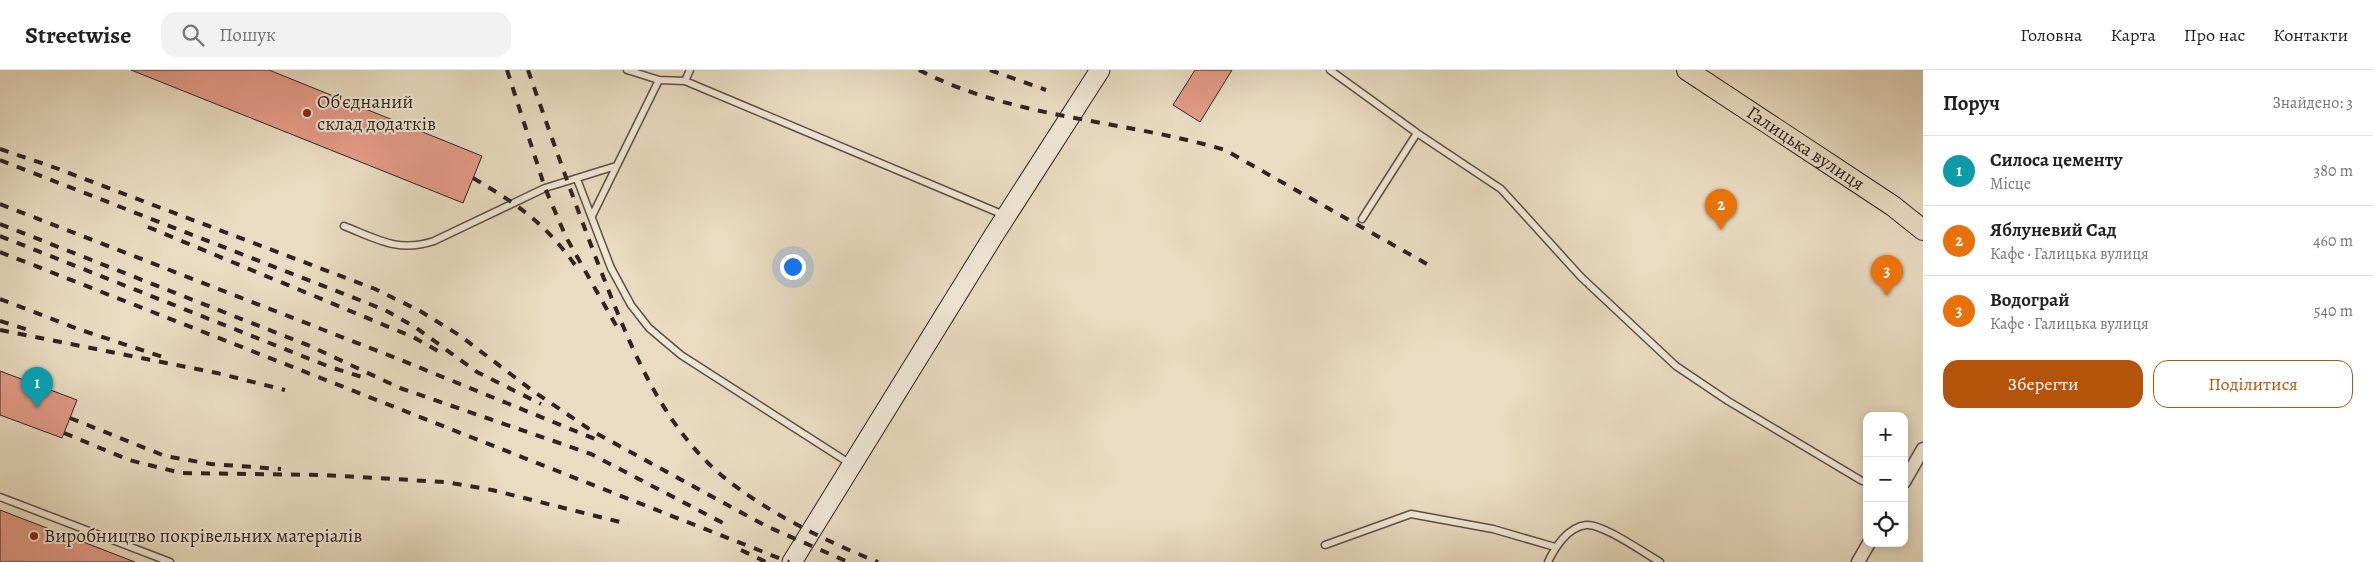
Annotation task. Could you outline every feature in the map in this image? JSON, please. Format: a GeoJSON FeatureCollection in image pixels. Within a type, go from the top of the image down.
{"type":"FeatureCollection","features":[{"type":"Feature","properties":{"kind":"main road","name":"Галицька вулиця"},"geometry":{"type":"LineString","coordinates":[[1687,70],[1893,206],[1923,230]]}},
{"type":"Feature","properties":{"kind":"street"},"geometry":{"type":"LineString","coordinates":[[792,562],[851,464],[1100,70]]}},
{"type":"Feature","properties":{"kind":"street"},"geometry":{"type":"LineString","coordinates":[[1908,475],[1923,449]]}},
{"type":"Feature","properties":{"kind":"street"},"geometry":{"type":"LineString","coordinates":[[1858,562],[1867,547]]}},
{"type":"Feature","properties":{"kind":"lane"},"geometry":{"type":"LineString","coordinates":[[627,70],[659,80],[685,81],[1007,216]]}},
{"type":"Feature","properties":{"kind":"lane"},"geometry":{"type":"LineString","coordinates":[[685,81],[690,70]]}},
{"type":"Feature","properties":{"kind":"lane"},"geometry":{"type":"LineString","coordinates":[[1330,70],[1417,134],[1502,189],[1582,277],[1676,366],[1728,401],[1862,481]]}},
{"type":"Feature","properties":{"kind":"lane"},"geometry":{"type":"LineString","coordinates":[[592,216],[659,80]]}},
{"type":"Feature","properties":{"kind":"lane"},"geometry":{"type":"LineString","coordinates":[[1362,219],[1417,134]]}},
{"type":"Feature","properties":{"kind":"lane"},"geometry":{"type":"LineString","coordinates":[[344,226],[401,247],[418,246],[434,241],[545,188],[616,166]]}},
{"type":"Feature","properties":{"kind":"lane"},"geometry":{"type":"LineString","coordinates":[[577,179],[615,275],[631,305],[649,328],[681,355],[851,464]]}},
{"type":"Feature","properties":{"kind":"lane"},"geometry":{"type":"LineString","coordinates":[[0,497],[170,562]]}},
{"type":"Feature","properties":{"kind":"lane"},"geometry":{"type":"LineString","coordinates":[[1325,545],[1410,514],[1492,529],[1555,547]]}},
{"type":"Feature","properties":{"kind":"lane"},"geometry":{"type":"LineString","coordinates":[[1548,562],[1555,547],[1574,529],[1587,524],[1600,528],[1660,562]]}},
{"type":"Feature","properties":{"kind":"building","name":"Об'єднаний склад додатків"},"geometry":{"type":"Polygon","coordinates":[[[131,70],[269,70],[482,156],[463,203],[131,70]]]}},
{"type":"Feature","properties":{"kind":"building"},"geometry":{"type":"Polygon","coordinates":[[[1195,70],[1232,70],[1200,122],[1173,105],[1195,70]]]}},
{"type":"Feature","properties":{"kind":"building"},"geometry":{"type":"Polygon","coordinates":[[[0,371],[77,400],[62,438],[0,415],[0,371]]]}},
{"type":"Feature","properties":{"kind":"building","name":"Виробництво покрівельних матеріалів"},"geometry":{"type":"Polygon","coordinates":[[[0,510],[135,562],[0,562],[0,510]]]}},
{"type":"Feature","properties":{"kind":"railway"},"geometry":{"type":"LineString","coordinates":[[507,70],[545,188],[566,237],[618,329]]}},
{"type":"Feature","properties":{"kind":"railway"},"geometry":{"type":"LineString","coordinates":[[528,70],[619,318],[642,368],[669,415],[703,458],[740,490],[809,531],[878,562]]}},
{"type":"Feature","properties":{"kind":"railway"},"geometry":{"type":"LineString","coordinates":[[919,70],[955,86],[1031,109],[1187,140],[1225,150],[1434,268]]}},
{"type":"Feature","properties":{"kind":"railway"},"geometry":{"type":"LineString","coordinates":[[990,70],[1046,90]]}},
{"type":"Feature","properties":{"kind":"railway"},"geometry":{"type":"LineString","coordinates":[[0,149],[53,167],[375,289],[420,311],[459,335],[533,391],[592,431],[766,526],[848,562]]}},
{"type":"Feature","properties":{"kind":"railway"},"geometry":{"type":"LineString","coordinates":[[0,160],[385,310],[415,327],[477,372],[541,404]]}},
{"type":"Feature","properties":{"kind":"railway"},"geometry":{"type":"LineString","coordinates":[[473,178],[503,196],[541,226],[575,265]]}},
{"type":"Feature","properties":{"kind":"railway"},"geometry":{"type":"LineString","coordinates":[[0,204],[401,360],[595,439]]}},
{"type":"Feature","properties":{"kind":"railway"},"geometry":{"type":"LineString","coordinates":[[0,224],[310,346],[400,388],[591,454],[723,523]]}},
{"type":"Feature","properties":{"kind":"railway"},"geometry":{"type":"LineString","coordinates":[[148,227],[413,337],[440,352]]}},
{"type":"Feature","properties":{"kind":"railway"},"geometry":{"type":"LineString","coordinates":[[0,236],[330,367],[362,377]]}},
{"type":"Feature","properties":{"kind":"railway"},"geometry":{"type":"LineString","coordinates":[[0,252],[789,562]]}},
{"type":"Feature","properties":{"kind":"railway"},"geometry":{"type":"LineString","coordinates":[[0,299],[78,329],[169,359]]}},
{"type":"Feature","properties":{"kind":"railway"},"geometry":{"type":"LineString","coordinates":[[0,321],[32,331]]}},
{"type":"Feature","properties":{"kind":"railway"},"geometry":{"type":"LineString","coordinates":[[0,330],[217,373],[285,390]]}},
{"type":"Feature","properties":{"kind":"railway"},"geometry":{"type":"LineString","coordinates":[[70,418],[165,456],[211,464],[281,469]]}},
{"type":"Feature","properties":{"kind":"railway"},"geometry":{"type":"LineString","coordinates":[[64,433],[129,460],[181,473],[323,475],[445,482],[492,490],[628,524]]}},
{"type":"Feature","properties":{"kind":"railway"},"geometry":{"type":"LineString","coordinates":[[741,550],[766,562]]}},
{"type":"Feature","properties":{"kind":"place","name":"Об'єднаний склад додатків"},"geometry":{"type":"Point","coordinates":[307,113]}},
{"type":"Feature","properties":{"kind":"place","name":"Яблуневий Сад"},"geometry":{"type":"Point","coordinates":[1721,230]}},
{"type":"Feature","properties":{"kind":"place","name":"Водограй"},"geometry":{"type":"Point","coordinates":[1887,296]}},
{"type":"Feature","properties":{"kind":"place","name":"Силоса цементу"},"geometry":{"type":"Point","coordinates":[37,408]}},
{"type":"Feature","properties":{"kind":"place","name":"Виробництво покрівельних матеріалів"},"geometry":{"type":"Point","coordinates":[34,536]}}]}
